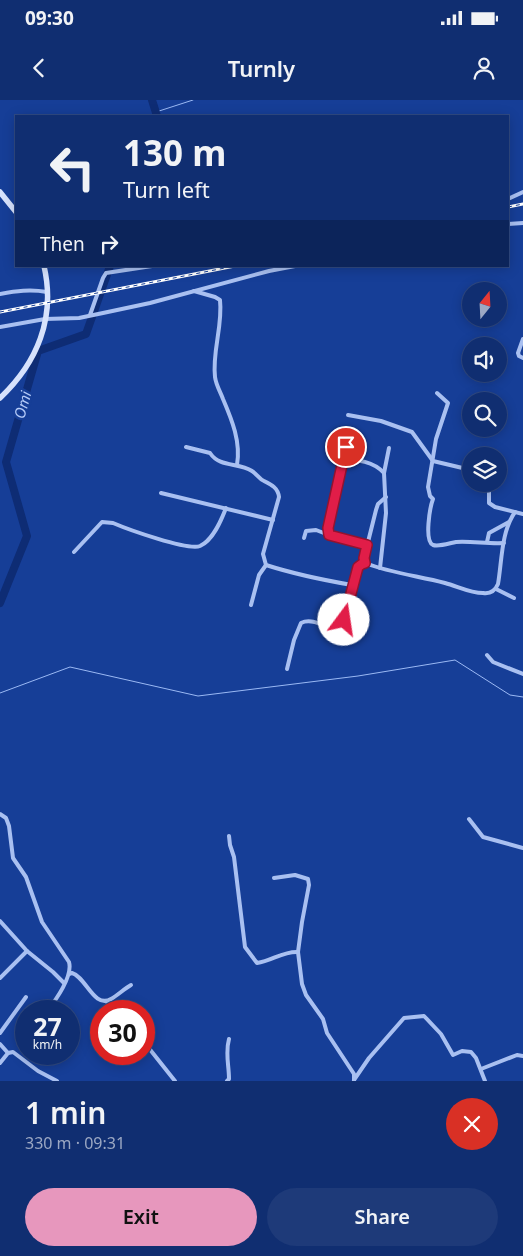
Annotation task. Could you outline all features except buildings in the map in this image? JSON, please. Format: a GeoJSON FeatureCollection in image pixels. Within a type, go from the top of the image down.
{"type":"FeatureCollection","features":[{"type":"Feature","properties":{"kind":"main road"},"geometry":{"type":"LineString","coordinates":[[0,192],[15,211]]}},
{"type":"Feature","properties":{"kind":"main road"},"geometry":{"type":"LineString","coordinates":[[0,398],[19,379],[29,364],[40,340],[45,319],[47,292],[44,267]]}},
{"type":"Feature","properties":{"kind":"street"},"geometry":{"type":"LineString","coordinates":[[509,199],[523,192]]}},
{"type":"Feature","properties":{"kind":"street"},"geometry":{"type":"LineString","coordinates":[[509,224],[523,222]]}},
{"type":"Feature","properties":{"kind":"street"},"geometry":{"type":"LineString","coordinates":[[90,315],[106,273],[145,267]]}},
{"type":"Feature","properties":{"kind":"street"},"geometry":{"type":"LineString","coordinates":[[0,327],[45,319],[79,318],[150,303],[290,267]]}},
{"type":"Feature","properties":{"kind":"street"},"geometry":{"type":"LineString","coordinates":[[0,294],[20,290],[47,292]]}},
{"type":"Feature","properties":{"kind":"street"},"geometry":{"type":"LineString","coordinates":[[194,291],[220,300],[215,375],[217,386],[238,442],[237,465]]}},
{"type":"Feature","properties":{"kind":"street"},"geometry":{"type":"LineString","coordinates":[[523,339],[518,353],[523,358]]}},
{"type":"Feature","properties":{"kind":"street"},"geometry":{"type":"LineString","coordinates":[[437,393],[448,403],[436,439],[428,487],[430,496],[433,499],[429,526],[430,542],[439,545],[457,542],[504,543]]}},
{"type":"Feature","properties":{"kind":"street"},"geometry":{"type":"LineString","coordinates":[[348,416],[381,421],[412,432],[433,461],[462,468]]}},
{"type":"Feature","properties":{"kind":"street"},"geometry":{"type":"LineString","coordinates":[[186,447],[210,453],[219,462],[237,465],[252,471],[279,492],[277,509],[263,554],[266,565]]}},
{"type":"Feature","properties":{"kind":"street"},"geometry":{"type":"LineString","coordinates":[[329,535],[328,528],[346,447]]}},
{"type":"Feature","properties":{"kind":"street"},"geometry":{"type":"LineString","coordinates":[[380,568],[386,513],[384,473],[390,448]]}},
{"type":"Feature","properties":{"kind":"street"},"geometry":{"type":"LineString","coordinates":[[342,459],[366,462],[384,473]]}},
{"type":"Feature","properties":{"kind":"street"},"geometry":{"type":"LineString","coordinates":[[489,492],[489,503],[495,507],[523,514]]}},
{"type":"Feature","properties":{"kind":"street"},"geometry":{"type":"LineString","coordinates":[[161,493],[273,520]]}},
{"type":"Feature","properties":{"kind":"street"},"geometry":{"type":"LineString","coordinates":[[365,563],[364,558],[376,510],[378,504],[386,497]]}},
{"type":"Feature","properties":{"kind":"street"},"geometry":{"type":"LineString","coordinates":[[74,552],[102,522],[170,542],[193,547],[200,546],[213,533],[226,508]]}},
{"type":"Feature","properties":{"kind":"street"},"geometry":{"type":"LineString","coordinates":[[286,669],[301,623],[307,621],[339,627],[346,614],[358,567],[362,564],[365,563],[447,583],[482,594],[489,593],[496,588],[509,522],[515,512]]}},
{"type":"Feature","properties":{"kind":"street"},"geometry":{"type":"LineString","coordinates":[[487,542],[489,533],[509,522]]}},
{"type":"Feature","properties":{"kind":"street"},"geometry":{"type":"LineString","coordinates":[[304,538],[306,531],[316,530],[367,545]]}},
{"type":"Feature","properties":{"kind":"street"},"geometry":{"type":"LineString","coordinates":[[266,565],[294,574],[352,585]]}},
{"type":"Feature","properties":{"kind":"street"},"geometry":{"type":"LineString","coordinates":[[251,605],[259,575],[266,565]]}},
{"type":"Feature","properties":{"kind":"street"},"geometry":{"type":"LineString","coordinates":[[496,588],[514,598]]}},
{"type":"Feature","properties":{"kind":"street"},"geometry":{"type":"LineString","coordinates":[[487,655],[493,662],[523,674]]}},
{"type":"Feature","properties":{"kind":"street"},"geometry":{"type":"LineString","coordinates":[[0,814],[6,818],[9,826],[13,858],[26,878],[42,922],[71,966],[57,1000]]}},
{"type":"Feature","properties":{"kind":"street"},"geometry":{"type":"LineString","coordinates":[[469,819],[483,837],[523,848]]}},
{"type":"Feature","properties":{"kind":"street"},"geometry":{"type":"LineString","coordinates":[[229,836],[234,857],[245,947],[257,963],[264,962],[289,951],[298,952]]}},
{"type":"Feature","properties":{"kind":"street"},"geometry":{"type":"LineString","coordinates":[[274,878],[295,875],[308,879],[309,885],[298,952],[302,984],[306,994],[320,1013],[327,1033],[354,1074],[354,1080]]}},
{"type":"Feature","properties":{"kind":"street"},"geometry":{"type":"LineString","coordinates":[[0,921],[27,951],[64,983]]}},
{"type":"Feature","properties":{"kind":"street"},"geometry":{"type":"LineString","coordinates":[[0,978],[27,951]]}},
{"type":"Feature","properties":{"kind":"street"},"geometry":{"type":"LineString","coordinates":[[69,974],[72,972],[78,975],[100,1000]]}},
{"type":"Feature","properties":{"kind":"street"},"geometry":{"type":"LineString","coordinates":[[111,1000],[131,985]]}},
{"type":"Feature","properties":{"kind":"street"},"geometry":{"type":"LineString","coordinates":[[0,1033],[26,997]]}},
{"type":"Feature","properties":{"kind":"street"},"geometry":{"type":"LineString","coordinates":[[354,1080],[369,1058],[404,1018],[424,1016],[441,1034],[453,1055],[471,1052],[476,1058],[485,1081]]}},
{"type":"Feature","properties":{"kind":"street"},"geometry":{"type":"LineString","coordinates":[[227,1081],[229,1079],[229,1070],[226,1049],[229,1038]]}},
{"type":"Feature","properties":{"kind":"street"},"geometry":{"type":"LineString","coordinates":[[0,1044],[8,1053]]}},
{"type":"Feature","properties":{"kind":"street"},"geometry":{"type":"LineString","coordinates":[[0,1063],[8,1053],[15,1054]]}},
{"type":"Feature","properties":{"kind":"street"},"geometry":{"type":"LineString","coordinates":[[480,1069],[518,1055],[523,1056]]}},
{"type":"Feature","properties":{"kind":"street"},"geometry":{"type":"LineString","coordinates":[[155,1056],[175,1081]]}},
{"type":"Feature","properties":{"kind":"street"},"geometry":{"type":"LineString","coordinates":[[30,1065],[57,1081]]}},
{"type":"Feature","properties":{"kind":"waterway","name":"Omi"},"geometry":{"type":"LineString","coordinates":[[152,100],[157,115]]}},
{"type":"Feature","properties":{"kind":"waterway"},"geometry":{"type":"LineString","coordinates":[[156,112],[193,100]]}},
{"type":"Feature","properties":{"kind":"waterway","name":"Omi"},"geometry":{"type":"LineString","coordinates":[[0,603],[27,536],[6,462],[38,351],[86,334],[110,267]]}},
{"type":"Feature","properties":{"kind":"waterway"},"geometry":{"type":"LineString","coordinates":[[0,693],[70,667],[198,696],[358,676],[455,660],[510,695],[523,697]]}},
{"type":"Feature","properties":{"kind":"railway"},"geometry":{"type":"LineString","coordinates":[[509,207],[523,204]]}},
{"type":"Feature","properties":{"kind":"railway"},"geometry":{"type":"LineString","coordinates":[[0,312],[230,267]]}},
{"type":"Feature","properties":{"kind":"route"},"geometry":{"type":"LineString","coordinates":[[344,620],[358,567],[365,563],[364,558],[367,545],[329,535],[328,528],[346,447]]}}]}
